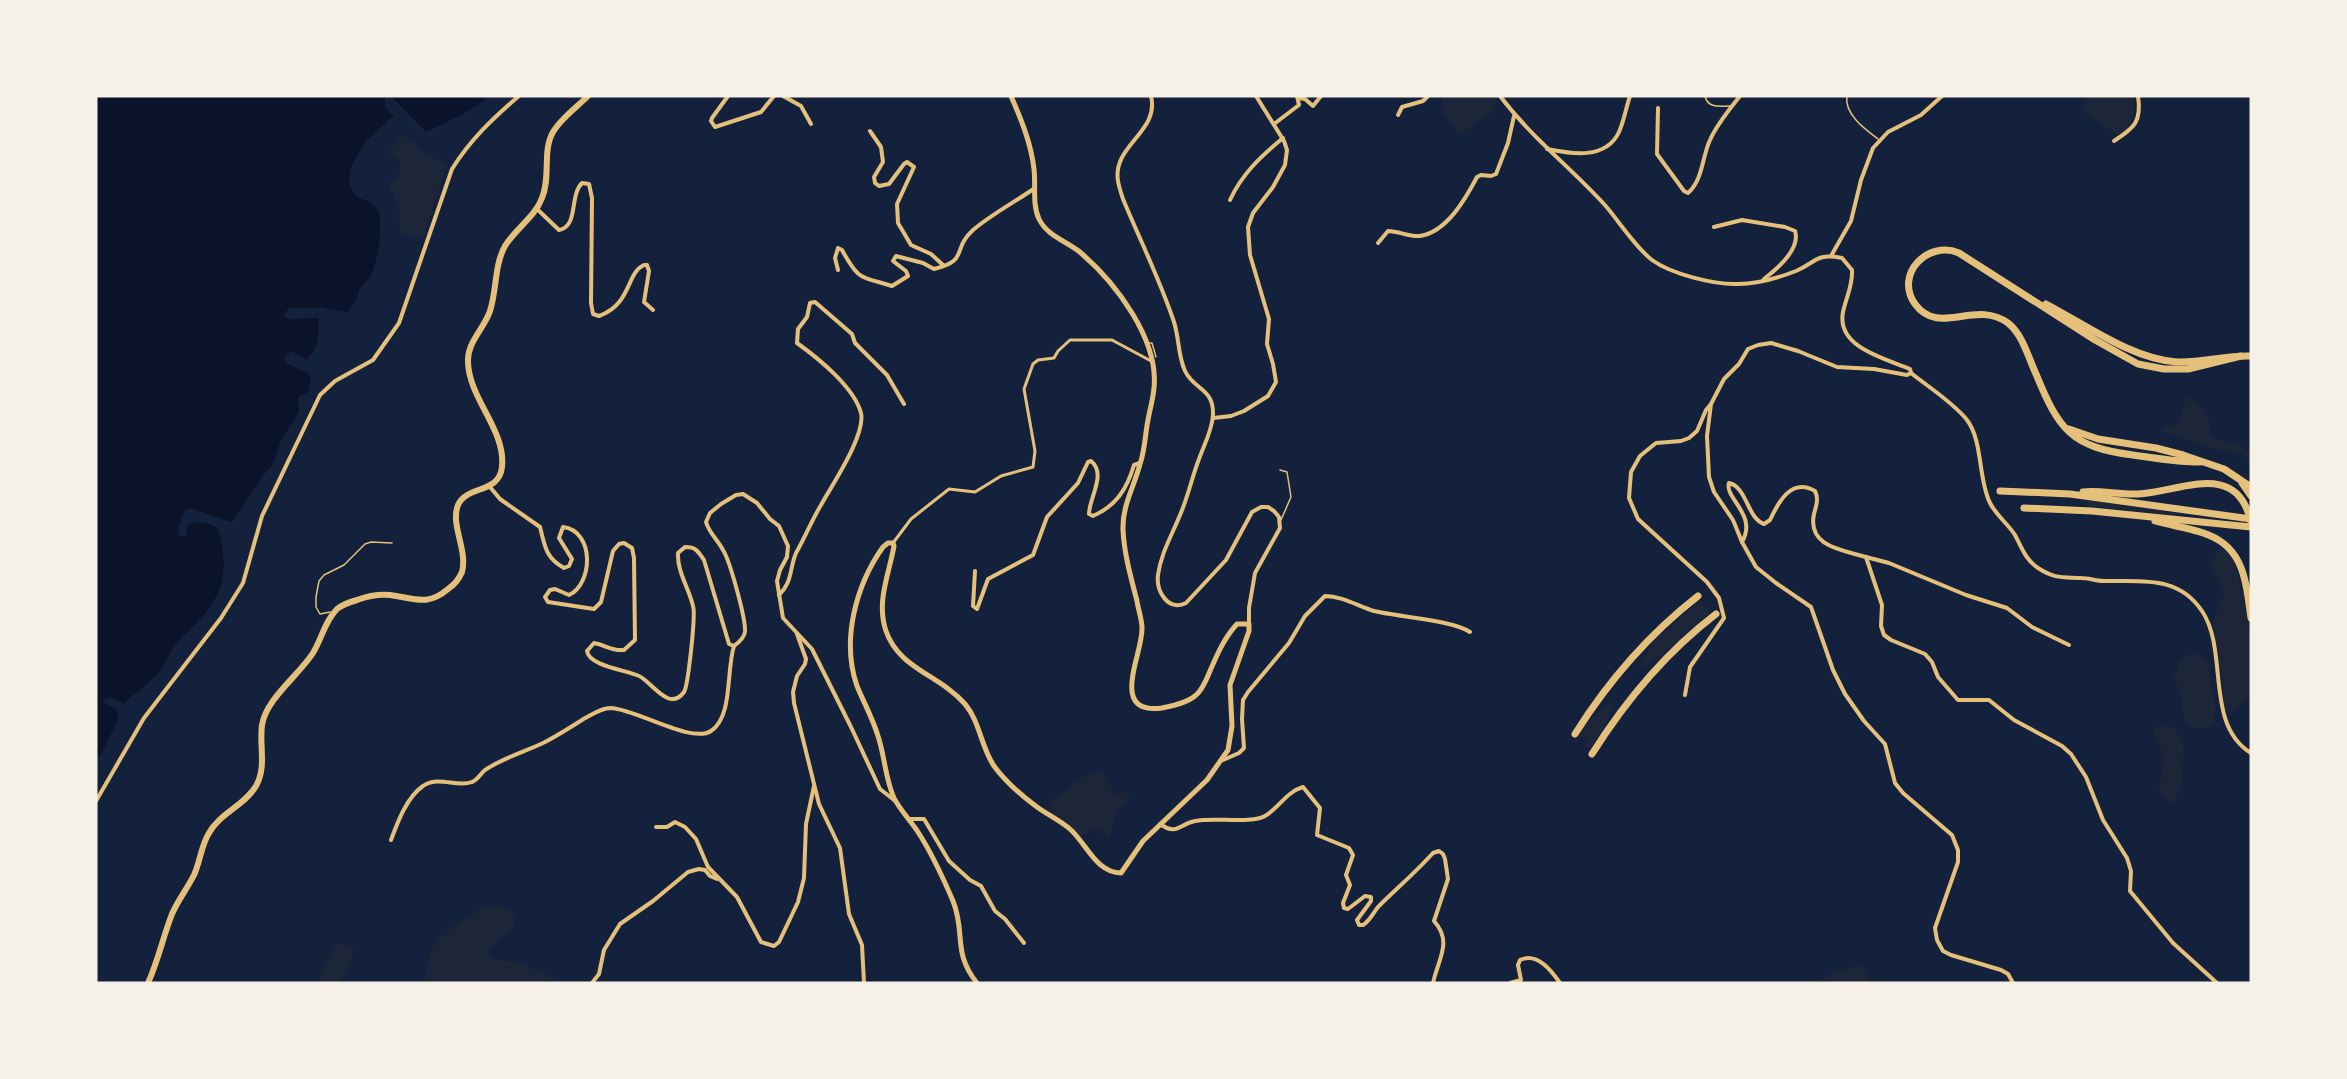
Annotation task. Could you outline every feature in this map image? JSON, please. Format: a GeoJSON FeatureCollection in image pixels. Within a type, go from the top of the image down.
{"type":"FeatureCollection","features":[{"type":"Feature","properties":{"kind":"highway"},"geometry":{"type":"LineString","coordinates":[[2200,462],[2178,462],[2095,449],[2079,441],[2064,426],[2047,402],[2023,344],[2011,326],[2000,319],[1981,314],[1942,319],[1931,317],[1913,300],[1909,281],[1912,270],[1918,261],[1934,251],[1944,249],[1959,253],[2020,290],[2079,330],[2139,364],[2164,369],[2188,369],[2241,356],[2251,356]]}},
{"type":"Feature","properties":{"kind":"highway"},"geometry":{"type":"LineString","coordinates":[[2064,426],[2087,436],[2167,450],[2223,469],[2251,487]]}},
{"type":"Feature","properties":{"kind":"highway"},"geometry":{"type":"LineString","coordinates":[[2241,481],[2251,496]]}},
{"type":"Feature","properties":{"kind":"highway"},"geometry":{"type":"LineString","coordinates":[[2024,508],[2092,510],[2248,526],[2245,505],[2236,493],[2215,483],[2138,494],[2097,492],[2070,494]]}},
{"type":"Feature","properties":{"kind":"highway"},"geometry":{"type":"LineString","coordinates":[[2000,490],[2070,494],[2251,519]]}},
{"type":"Feature","properties":{"kind":"highway"},"geometry":{"type":"LineString","coordinates":[[2138,515],[2205,532],[2228,546],[2242,568],[2251,618]]}},
{"type":"Feature","properties":{"kind":"highway"},"geometry":{"type":"LineString","coordinates":[[1575,734],[1624,664],[1660,627],[1698,596]]}},
{"type":"Feature","properties":{"kind":"highway"},"geometry":{"type":"LineString","coordinates":[[1592,754],[1618,714],[1653,670],[1677,646],[1716,614]]}},
{"type":"Feature","properties":{"kind":"main road"},"geometry":{"type":"LineString","coordinates":[[148,983],[172,916],[194,874],[208,834],[217,821],[246,798],[256,784],[262,767],[262,723],[271,705],[313,653],[327,623],[339,607],[367,597],[388,594],[420,601],[430,600],[440,596],[461,573],[462,546],[456,517],[460,501],[490,487],[501,475],[502,453],[471,379],[468,366],[470,347],[489,315],[499,262],[505,247],[537,209],[547,183],[548,152],[552,133],[588,96]]}},
{"type":"Feature","properties":{"kind":"main road"},"geometry":{"type":"LineString","coordinates":[[977,983],[962,960],[953,903],[920,835],[895,800],[887,780],[880,741],[873,719],[857,685],[851,646],[851,625],[862,584],[883,547],[888,543],[893,543],[894,546],[882,596],[886,630],[895,649],[906,662],[949,688],[964,703],[970,711],[985,753],[1002,775],[1037,807],[1071,830],[1102,868],[1111,873],[1120,873],[1143,841],[1208,780],[1223,760],[1228,750],[1232,726],[1230,685],[1239,655],[1247,639],[1249,624],[1240,623],[1232,630],[1223,643],[1199,692],[1193,696],[1167,707],[1151,709],[1141,706],[1134,699],[1131,688],[1142,627],[1123,530],[1125,505],[1141,463],[1154,388],[1154,359],[1132,314],[1103,276],[1082,254],[1047,231],[1039,218],[1035,203],[1032,154],[1023,123],[1011,96]]}},
{"type":"Feature","properties":{"kind":"street"},"geometry":{"type":"LineString","coordinates":[[96,801],[139,726],[221,618],[243,583],[262,516],[320,395],[335,381],[373,360],[399,323],[452,169],[465,149],[483,129],[519,96]]}},
{"type":"Feature","properties":{"kind":"street"},"geometry":{"type":"LineString","coordinates":[[728,96],[712,118],[711,121],[715,127],[761,111],[774,96]]}},
{"type":"Feature","properties":{"kind":"street"},"geometry":{"type":"LineString","coordinates":[[783,96],[801,106],[811,124]]}},
{"type":"Feature","properties":{"kind":"street"},"geometry":{"type":"LineString","coordinates":[[1151,96],[1153,111],[1150,121],[1126,151],[1119,169],[1118,181],[1123,199],[1174,323],[1186,372],[1209,395],[1213,418],[1181,513],[1161,560],[1158,584],[1162,595],[1169,603],[1175,606],[1189,602],[1226,560],[1249,515],[1261,507],[1271,509],[1280,520],[1280,528],[1259,562],[1255,573],[1249,624]]}},
{"type":"Feature","properties":{"kind":"street"},"geometry":{"type":"LineString","coordinates":[[1213,418],[1240,413],[1268,396],[1275,385],[1276,374],[1267,344],[1269,319],[1255,274],[1248,241],[1248,227],[1253,213],[1286,165],[1287,150],[1283,138],[1256,96]]}},
{"type":"Feature","properties":{"kind":"street"},"geometry":{"type":"LineString","coordinates":[[1274,124],[1299,105],[1297,97],[1305,99],[1313,106],[1321,96]]}},
{"type":"Feature","properties":{"kind":"street"},"geometry":{"type":"LineString","coordinates":[[1398,115],[1402,107],[1422,101],[1428,96]]}},
{"type":"Feature","properties":{"kind":"street"},"geometry":{"type":"LineString","coordinates":[[1500,96],[1514,115],[1546,149],[1580,179],[1652,260],[1666,268],[1721,284],[1741,284],[1761,281],[1798,270],[1820,256],[1842,258],[1852,270],[1849,295],[1842,314],[1850,337],[1875,356],[1909,368],[1911,373],[1967,420],[1990,503],[2014,534],[2030,562],[2064,579],[2082,578],[2170,584],[2185,592],[2196,602],[2210,624],[2227,725],[2237,742],[2251,753]]}},
{"type":"Feature","properties":{"kind":"street"},"geometry":{"type":"LineString","coordinates":[[1546,149],[1564,153],[1587,153],[1604,149],[1618,134],[1630,96]]}},
{"type":"Feature","properties":{"kind":"street"},"geometry":{"type":"LineString","coordinates":[[1658,108],[1657,154],[1684,191],[1688,193],[1702,170],[1709,141],[1740,96]]}},
{"type":"Feature","properties":{"kind":"street"},"geometry":{"type":"LineString","coordinates":[[1832,256],[1851,221],[1870,154],[1892,129],[1925,112],[1942,96]]}},
{"type":"Feature","properties":{"kind":"street"},"geometry":{"type":"LineString","coordinates":[[2114,141],[2132,129],[2136,122],[2140,109],[2138,96]]}},
{"type":"Feature","properties":{"kind":"street"},"geometry":{"type":"LineString","coordinates":[[1378,243],[1388,231],[1422,236],[1446,221],[1462,202],[1477,177],[1496,174],[1508,143],[1514,115]]}},
{"type":"Feature","properties":{"kind":"street"},"geometry":{"type":"LineString","coordinates":[[870,130],[881,147],[883,162],[874,177],[875,183],[884,186],[889,184],[907,162],[914,167],[897,204],[898,223],[911,245],[931,254],[944,265]]}},
{"type":"Feature","properties":{"kind":"street"},"geometry":{"type":"LineString","coordinates":[[1230,200],[1238,184],[1254,163],[1283,138]]}},
{"type":"Feature","properties":{"kind":"street"},"geometry":{"type":"LineString","coordinates":[[537,209],[559,230],[565,229],[571,221],[577,189],[582,183],[590,184],[593,314],[599,316],[615,307],[626,294],[636,271],[644,265],[647,265],[649,271],[644,302],[653,310]]}},
{"type":"Feature","properties":{"kind":"street"},"geometry":{"type":"LineString","coordinates":[[838,270],[835,252],[838,248],[842,250],[855,273],[863,278],[892,286],[908,276],[906,271],[893,261],[896,256],[934,268],[950,264],[957,259],[963,242],[973,231],[1035,188]]}},
{"type":"Feature","properties":{"kind":"street"},"geometry":{"type":"LineString","coordinates":[[1714,227],[1742,220],[1785,227],[1795,231],[1797,240],[1791,251],[1773,272],[1761,281]]}},
{"type":"Feature","properties":{"kind":"street"},"geometry":{"type":"LineString","coordinates":[[778,595],[788,586],[791,579],[790,568],[796,553],[849,457],[861,423],[861,412],[837,376],[819,358],[797,343],[798,330],[807,317],[810,303],[815,302],[852,334],[855,344],[887,375],[904,404]]}},
{"type":"Feature","properties":{"kind":"street"},"geometry":{"type":"LineString","coordinates":[[893,543],[911,519],[949,489],[975,492],[1001,476],[1033,467],[1035,451],[1024,389],[1033,364],[1038,360],[1054,358],[1070,340],[1112,340],[1154,359]]}},
{"type":"Feature","properties":{"kind":"street"},"geometry":{"type":"LineString","coordinates":[[1911,373],[1907,375],[1868,368],[1837,366],[1771,343],[1748,349],[1739,364],[1724,379],[1712,404],[1707,436],[1709,477],[1714,492],[1733,520],[1742,542],[1761,572],[1811,607],[1833,670],[1864,721],[1884,744],[1895,783],[1903,793],[1952,835],[1958,850],[1958,862],[1935,928],[1937,940],[1943,951],[2001,970],[2008,974],[2013,983]]}},
{"type":"Feature","properties":{"kind":"street"},"geometry":{"type":"LineString","coordinates":[[1684,695],[1690,667],[1724,618],[1722,605],[1707,582],[1638,519],[1629,498],[1629,479],[1635,462],[1652,445],[1664,441],[1684,441],[1692,436],[1706,410],[1712,404]]}},
{"type":"Feature","properties":{"kind":"street"},"geometry":{"type":"LineString","coordinates":[[975,571],[972,601],[973,606],[977,609],[988,579],[1033,555],[1047,517],[1078,483],[1088,462],[1091,460],[1095,464],[1097,475],[1089,510],[1093,516],[1117,499],[1126,488],[1134,465],[1137,462],[1141,463]]}},
{"type":"Feature","properties":{"kind":"street"},"geometry":{"type":"LineString","coordinates":[[1742,542],[1747,527],[1742,512],[1728,490],[1729,483],[1734,484],[1757,520],[1764,524],[1770,520],[1776,506],[1786,493],[1791,490],[1808,488],[1815,491],[1818,497],[1813,525],[1818,539],[1830,546],[1889,563],[1966,595],[2007,608],[2032,627],[2069,645]]}},
{"type":"Feature","properties":{"kind":"street"},"geometry":{"type":"LineString","coordinates":[[490,487],[500,499],[540,527],[543,545],[554,562],[564,568],[570,566],[572,560],[559,538],[563,527],[578,534],[584,541],[588,554],[579,588],[569,595],[555,589],[550,590],[545,597],[551,603],[594,609],[601,602],[614,551],[619,544],[624,543],[632,548],[634,640],[624,650],[608,649],[594,643],[587,651],[590,659],[640,676],[666,698],[675,699],[683,694],[687,684],[694,608],[677,561],[678,553],[685,547],[698,550],[704,560],[729,644],[734,646]]}},
{"type":"Feature","properties":{"kind":"street"},"geometry":{"type":"LineString","coordinates":[[391,840],[406,807],[424,784],[474,782],[484,771],[545,742],[595,712],[609,708],[625,709],[698,735],[709,733],[725,714],[728,677],[734,646],[743,637],[745,631],[727,557],[708,530],[706,522],[710,513],[736,495],[743,494],[757,503],[779,526],[789,546],[788,557],[780,570],[777,581],[783,618],[812,649],[880,789],[895,800]]}},
{"type":"Feature","properties":{"kind":"street"},"geometry":{"type":"LineString","coordinates":[[1866,557],[1882,605],[1881,626],[1884,635],[1925,654],[1932,662],[1938,676],[1958,700],[1989,700],[2013,720],[2062,746],[2071,754],[2086,777],[2103,820],[2127,858],[2131,871],[2130,891],[2173,943],[2217,983]]}},
{"type":"Feature","properties":{"kind":"street"},"geometry":{"type":"LineString","coordinates":[[440,596],[448,598]]}},
{"type":"Feature","properties":{"kind":"street"},"geometry":{"type":"LineString","coordinates":[[1223,760],[1239,753],[1246,746],[1242,719],[1243,700],[1289,644],[1305,616],[1325,596],[1333,596],[1374,611],[1456,626],[1470,632]]}},
{"type":"Feature","properties":{"kind":"street"},"geometry":{"type":"LineString","coordinates":[[796,632],[797,640],[806,659],[797,676],[793,692],[794,703],[819,804],[840,848],[849,914],[862,945],[864,983]]}},
{"type":"Feature","properties":{"kind":"street"},"geometry":{"type":"LineString","coordinates":[[656,827],[667,826],[675,822],[685,827],[696,839],[708,867],[737,897],[746,910],[761,942],[774,946],[779,942],[798,902],[804,878],[806,824],[814,785]]}},
{"type":"Feature","properties":{"kind":"street"},"geometry":{"type":"LineString","coordinates":[[1160,824],[1167,829],[1178,829],[1194,821],[1233,818],[1251,820],[1264,817],[1283,799],[1303,788],[1320,808],[1317,835],[1350,848],[1353,855],[1346,874],[1350,885],[1343,903],[1344,908],[1348,909],[1365,896],[1371,897],[1371,901],[1357,920],[1359,925],[1363,926],[1376,909],[1433,853],[1443,854],[1448,879],[1434,921],[1442,929],[1445,943],[1433,983]]}},
{"type":"Feature","properties":{"kind":"street"},"geometry":{"type":"LineString","coordinates":[[910,819],[919,817],[924,819],[949,861],[970,880],[981,886],[995,911],[1005,919],[1024,943]]}},
{"type":"Feature","properties":{"kind":"street"},"geometry":{"type":"LineString","coordinates":[[592,983],[599,974],[604,950],[610,939],[621,924],[636,912],[688,872],[705,870],[710,876],[721,881]]}},
{"type":"Feature","properties":{"kind":"street"},"geometry":{"type":"LineString","coordinates":[[1510,983],[1521,980],[1518,965],[1520,960],[1528,957],[1541,962],[1551,970],[1560,983]]}},
{"type":"Feature","properties":{"kind":"lane"},"geometry":{"type":"LineString","coordinates":[[1705,96],[1706,102],[1712,106],[1732,106]]}},
{"type":"Feature","properties":{"kind":"lane"},"geometry":{"type":"LineString","coordinates":[[1847,96],[1846,103],[1850,111],[1880,140]]}},
{"type":"Feature","properties":{"kind":"lane"},"geometry":{"type":"LineString","coordinates":[[1280,470],[1287,472],[1291,497],[1280,520]]}},
{"type":"Feature","properties":{"kind":"lane"},"geometry":{"type":"LineString","coordinates":[[339,607],[324,615],[318,612],[317,588],[324,575],[344,565],[365,544],[392,543]]}},
{"type":"Feature","properties":{"kind":"shaded area"},"geometry":{"type":"Polygon","coordinates":[[[96,96],[388,96],[385,99],[385,107],[394,116],[361,150],[350,172],[349,182],[353,192],[359,198],[373,204],[380,217],[380,245],[373,272],[348,312],[322,308],[289,308],[283,315],[289,319],[318,318],[318,340],[307,360],[291,351],[284,357],[285,362],[309,374],[311,379],[308,392],[298,397],[299,412],[281,440],[274,462],[233,521],[230,522],[191,508],[185,510],[178,528],[180,537],[186,536],[188,524],[191,523],[208,524],[218,529],[224,562],[220,588],[206,611],[180,639],[154,677],[124,704],[112,698],[104,699],[103,702],[119,711],[116,724],[100,756],[96,756],[96,96]]]}},
{"type":"Feature","properties":{"kind":"shaded area"},"geometry":{"type":"Polygon","coordinates":[[[388,96],[490,96],[463,114],[426,132],[392,97],[388,96]]]}},
{"type":"Feature","properties":{"kind":"shaded area"},"geometry":{"type":"Polygon","coordinates":[[[1441,96],[1497,96],[1498,98],[1491,112],[1460,135],[1444,114],[1441,96]]]}},
{"type":"Feature","properties":{"kind":"shaded area"},"geometry":{"type":"Polygon","coordinates":[[[2088,96],[2134,96],[2133,119],[2117,135],[2082,110],[2088,96]]]}},
{"type":"Feature","properties":{"kind":"shaded area"},"geometry":{"type":"Polygon","coordinates":[[[403,135],[424,153],[447,165],[423,238],[400,234],[399,209],[388,183],[395,180],[400,171],[399,160],[389,153],[403,135]]]}},
{"type":"Feature","properties":{"kind":"shaded area"},"geometry":{"type":"Polygon","coordinates":[[[2190,397],[2206,415],[2212,438],[2251,451],[2251,465],[2244,455],[2238,452],[2209,448],[2162,432],[2163,428],[2178,423],[2186,400],[2190,397]]]}},
{"type":"Feature","properties":{"kind":"shaded area"},"geometry":{"type":"Polygon","coordinates":[[[2088,500],[2178,513],[2178,516],[2087,506],[2088,500]]]}},
{"type":"Feature","properties":{"kind":"shaded area"},"geometry":{"type":"Polygon","coordinates":[[[2222,547],[2232,559],[2237,570],[2251,639],[2249,698],[2229,717],[2224,704],[2222,676],[2212,623],[2225,594],[2210,563],[2222,547]]]}},
{"type":"Feature","properties":{"kind":"shaded area"},"geometry":{"type":"Polygon","coordinates":[[[1700,600],[1710,612],[1663,654],[1636,672],[1651,644],[1700,600]]]}},
{"type":"Feature","properties":{"kind":"shaded area"},"geometry":{"type":"Polygon","coordinates":[[[2194,653],[2211,664],[2211,683],[2216,708],[2213,725],[2207,728],[2192,728],[2188,723],[2177,684],[2173,678],[2182,660],[2194,653]]]}},
{"type":"Feature","properties":{"kind":"shaded area"},"geometry":{"type":"Polygon","coordinates":[[[1614,700],[1606,724],[1590,749],[1585,746],[1588,741],[1580,736],[1591,718],[1614,700]]]}},
{"type":"Feature","properties":{"kind":"shaded area"},"geometry":{"type":"Polygon","coordinates":[[[2158,726],[2173,727],[2183,745],[2184,754],[2180,765],[2183,774],[2175,804],[2161,794],[2158,787],[2163,773],[2160,763],[2166,760],[2153,731],[2158,726]]]}},
{"type":"Feature","properties":{"kind":"shaded area"},"geometry":{"type":"Polygon","coordinates":[[[1101,771],[1115,794],[1118,796],[1125,791],[1130,797],[1117,811],[1109,838],[1096,828],[1081,837],[1048,804],[1085,776],[1101,771]]]}},
{"type":"Feature","properties":{"kind":"shaded area"},"geometry":{"type":"Polygon","coordinates":[[[489,905],[504,908],[515,917],[513,928],[489,948],[488,953],[493,960],[517,961],[562,983],[423,983],[429,955],[435,945],[457,925],[489,905]]]}},
{"type":"Feature","properties":{"kind":"shaded area"},"geometry":{"type":"Polygon","coordinates":[[[336,943],[354,948],[351,962],[339,983],[317,983],[336,943]]]}},
{"type":"Feature","properties":{"kind":"shaded area"},"geometry":{"type":"Polygon","coordinates":[[[1864,965],[1872,983],[1809,983],[1849,967],[1864,965]]]}},
{"type":"Feature","properties":{"kind":"pier"},"geometry":{"type":"Polygon","coordinates":[[[394,116],[396,118],[369,143],[356,165],[353,182],[361,195],[374,200],[382,211],[383,238],[375,276],[362,292],[358,304],[348,315],[358,297],[359,290],[372,275],[379,248],[380,231],[380,213],[376,206],[353,192],[350,183],[353,165],[366,141],[394,116]]]}}]}
